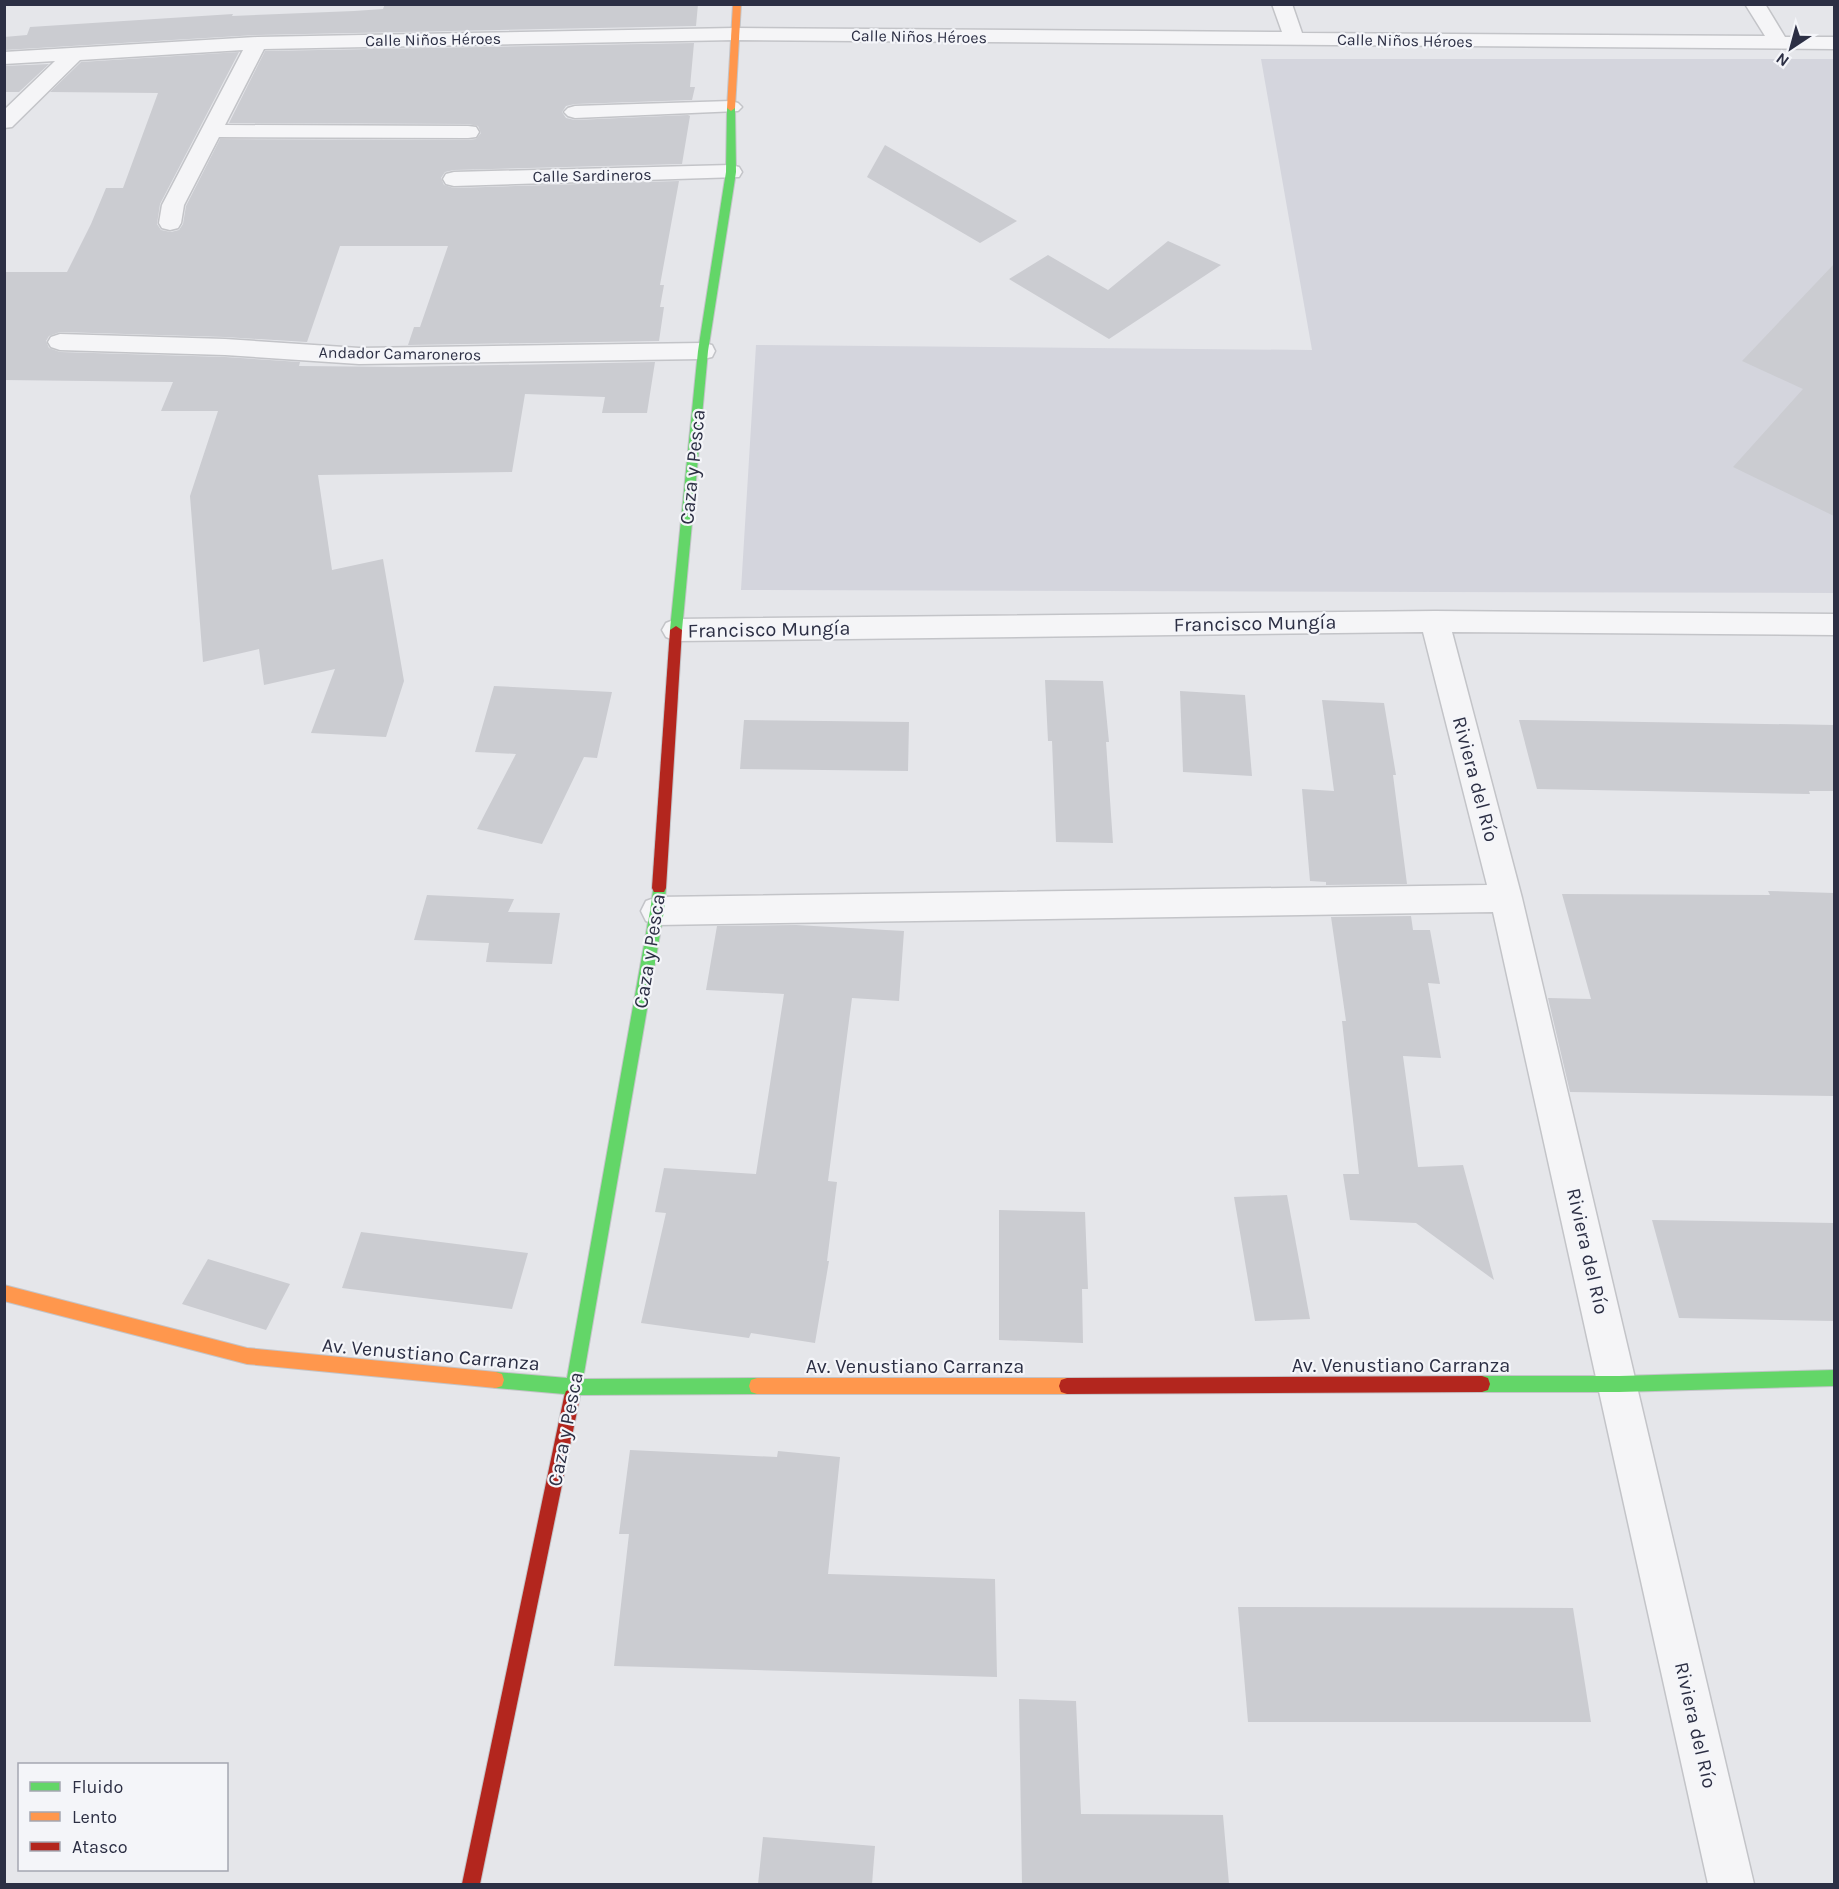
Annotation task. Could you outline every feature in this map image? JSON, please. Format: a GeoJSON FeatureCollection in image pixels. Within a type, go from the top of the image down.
{"type":"FeatureCollection","features":[{"type":"Feature","properties":{"kind":"street","name":"Caza y Pesca"},"geometry":{"type":"LineString","coordinates":[[471,1884],[574,1387],[657,911],[676,630],[703,351],[731,172],[731,107],[737,4]]}},
{"type":"Feature","properties":{"kind":"street"},"geometry":{"type":"LineString","coordinates":[[1282,4],[1294,39]]}},
{"type":"Feature","properties":{"kind":"street"},"geometry":{"type":"LineString","coordinates":[[1755,4],[1779,44]]}},
{"type":"Feature","properties":{"kind":"street","name":"Calle Niños Héroes"},"geometry":{"type":"LineString","coordinates":[[4,58],[72,56],[257,43],[735,34],[1834,43]]}},
{"type":"Feature","properties":{"kind":"street"},"geometry":{"type":"LineString","coordinates":[[170,223],[173,205],[257,43]]}},
{"type":"Feature","properties":{"kind":"street"},"geometry":{"type":"LineString","coordinates":[[4,122],[72,56]]}},
{"type":"Feature","properties":{"kind":"street"},"geometry":{"type":"LineString","coordinates":[[574,112],[731,107]]}},
{"type":"Feature","properties":{"kind":"street"},"geometry":{"type":"LineString","coordinates":[[211,131],[468,132]]}},
{"type":"Feature","properties":{"kind":"street","name":"Calle Sardineros"},"geometry":{"type":"LineString","coordinates":[[454,179],[731,172]]}},
{"type":"Feature","properties":{"kind":"street","name":"Andador Camaroneros"},"geometry":{"type":"LineString","coordinates":[[60,342],[225,347],[359,356],[703,351]]}},
{"type":"Feature","properties":{"kind":"street","name":"Francisco Mungía"},"geometry":{"type":"LineString","coordinates":[[676,630],[1435,621],[1834,624]]}},
{"type":"Feature","properties":{"kind":"street","name":"Riviera del Río"},"geometry":{"type":"LineString","coordinates":[[1435,621],[1506,898],[1619,1384],[1731,1884]]}},
{"type":"Feature","properties":{"kind":"street"},"geometry":{"type":"LineString","coordinates":[[657,911],[1506,898]]}},
{"type":"Feature","properties":{"kind":"street","name":"Av. Venustiano Carranza"},"geometry":{"type":"LineString","coordinates":[[4,1293],[247,1356],[574,1387],[1619,1384],[1834,1378]]}},
{"type":"Feature","properties":{"kind":"shaded area"},"geometry":{"type":"Polygon","coordinates":[[[1261,59],[1834,59],[1834,593],[741,590],[756,345],[1312,350],[1261,59]]]}},
{"type":"Feature","properties":{"kind":"building"},"geometry":{"type":"Polygon","coordinates":[[[385,4],[698,4],[696,26],[257,35],[4,50],[4,37],[27,35],[30,27],[233,14],[232,16],[354,11],[383,9],[385,4]]]}},
{"type":"Feature","properties":{"kind":"building"},"geometry":{"type":"Polygon","coordinates":[[[694,43],[690,87],[695,87],[692,100],[575,104],[566,106],[562,112],[566,118],[575,120],[688,115],[690,116],[682,164],[454,170],[445,172],[441,178],[444,185],[454,188],[679,181],[660,285],[664,285],[660,307],[664,307],[659,341],[408,345],[414,327],[420,327],[448,246],[340,246],[307,342],[60,332],[49,336],[46,341],[49,348],[60,352],[225,357],[300,362],[299,366],[401,367],[655,362],[647,413],[602,413],[605,397],[525,394],[512,472],[318,475],[332,570],[383,559],[404,681],[386,737],[311,733],[335,669],[264,685],[259,649],[203,662],[190,496],[218,411],[161,411],[173,382],[4,380],[4,272],[67,272],[106,188],[123,188],[158,93],[50,92],[81,62],[239,52],[160,204],[157,224],[161,230],[171,232],[179,230],[183,224],[186,206],[220,139],[468,140],[476,139],[481,133],[478,126],[468,124],[229,123],[265,51],[694,43]]]}},
{"type":"Feature","properties":{"kind":"building"},"geometry":{"type":"Polygon","coordinates":[[[49,64],[19,92],[4,92],[4,66],[49,64]]]}},
{"type":"Feature","properties":{"kind":"building"},"geometry":{"type":"Polygon","coordinates":[[[885,145],[1017,221],[980,243],[867,177],[885,145]]]}},
{"type":"Feature","properties":{"kind":"building"},"geometry":{"type":"Polygon","coordinates":[[[1168,241],[1221,265],[1109,339],[1009,279],[1048,255],[1108,290],[1168,241]]]}},
{"type":"Feature","properties":{"kind":"building"},"geometry":{"type":"Polygon","coordinates":[[[1834,264],[1834,516],[1733,467],[1803,389],[1742,361],[1834,264]]]}},
{"type":"Feature","properties":{"kind":"building"},"geometry":{"type":"Polygon","coordinates":[[[1045,680],[1103,681],[1109,742],[1106,742],[1113,843],[1056,842],[1052,741],[1048,741],[1045,680]]]}},
{"type":"Feature","properties":{"kind":"building"},"geometry":{"type":"Polygon","coordinates":[[[494,686],[612,692],[597,758],[584,757],[542,844],[477,829],[516,754],[475,752],[494,686]]]}},
{"type":"Feature","properties":{"kind":"building"},"geometry":{"type":"Polygon","coordinates":[[[1180,691],[1245,695],[1252,776],[1183,772],[1180,691]]]}},
{"type":"Feature","properties":{"kind":"building"},"geometry":{"type":"Polygon","coordinates":[[[1322,700],[1384,703],[1396,775],[1393,775],[1407,884],[1326,885],[1326,882],[1310,881],[1302,789],[1334,791],[1322,700]]]}},
{"type":"Feature","properties":{"kind":"building"},"geometry":{"type":"Polygon","coordinates":[[[744,720],[909,722],[908,771],[740,769],[744,720]]]}},
{"type":"Feature","properties":{"kind":"building"},"geometry":{"type":"Polygon","coordinates":[[[1519,720],[1834,725],[1834,791],[1809,791],[1810,794],[1537,789],[1519,720]]]}},
{"type":"Feature","properties":{"kind":"building"},"geometry":{"type":"Polygon","coordinates":[[[1768,891],[1834,893],[1834,1096],[1570,1092],[1548,998],[1591,999],[1562,894],[1770,895],[1768,891]]]}},
{"type":"Feature","properties":{"kind":"building"},"geometry":{"type":"Polygon","coordinates":[[[427,895],[514,899],[508,912],[560,913],[552,964],[486,962],[489,943],[414,940],[427,895]]]}},
{"type":"Feature","properties":{"kind":"building"},"geometry":{"type":"Polygon","coordinates":[[[1411,916],[1413,930],[1430,930],[1440,984],[1428,983],[1441,1058],[1403,1056],[1418,1167],[1463,1165],[1494,1280],[1416,1223],[1350,1220],[1343,1174],[1359,1174],[1342,1021],[1346,1021],[1331,917],[1411,916]]]}},
{"type":"Feature","properties":{"kind":"building"},"geometry":{"type":"Polygon","coordinates":[[[796,925],[904,931],[899,1001],[852,998],[828,1181],[837,1182],[827,1261],[829,1261],[815,1343],[751,1333],[749,1338],[641,1323],[666,1213],[655,1212],[664,1168],[756,1174],[784,994],[706,990],[717,926],[796,925]]]}},
{"type":"Feature","properties":{"kind":"building"},"geometry":{"type":"Polygon","coordinates":[[[1287,1195],[1310,1319],[1255,1321],[1234,1197],[1287,1195]]]}},
{"type":"Feature","properties":{"kind":"building"},"geometry":{"type":"Polygon","coordinates":[[[999,1210],[1085,1212],[1088,1289],[1082,1289],[1083,1343],[999,1340],[999,1210]]]}},
{"type":"Feature","properties":{"kind":"building"},"geometry":{"type":"Polygon","coordinates":[[[1652,1220],[1834,1223],[1834,1321],[1679,1318],[1652,1220]]]}},
{"type":"Feature","properties":{"kind":"building"},"geometry":{"type":"Polygon","coordinates":[[[361,1232],[528,1253],[512,1309],[342,1288],[361,1232]]]}},
{"type":"Feature","properties":{"kind":"building"},"geometry":{"type":"Polygon","coordinates":[[[208,1259],[290,1284],[266,1330],[182,1304],[208,1259]]]}},
{"type":"Feature","properties":{"kind":"building"},"geometry":{"type":"Polygon","coordinates":[[[630,1450],[777,1457],[778,1451],[840,1457],[828,1574],[995,1579],[997,1677],[614,1666],[629,1534],[619,1534],[630,1450]]]}},
{"type":"Feature","properties":{"kind":"building"},"geometry":{"type":"Polygon","coordinates":[[[1238,1607],[1573,1608],[1591,1722],[1248,1722],[1238,1607]]]}},
{"type":"Feature","properties":{"kind":"building"},"geometry":{"type":"Polygon","coordinates":[[[1019,1699],[1076,1701],[1081,1814],[1223,1815],[1229,1884],[1022,1884],[1019,1699]]]}},
{"type":"Feature","properties":{"kind":"building"},"geometry":{"type":"Polygon","coordinates":[[[763,1837],[875,1846],[872,1884],[758,1884],[763,1837]]]}},
{"type":"Feature","properties":{"kind":"traffic: fast"},"geometry":{"type":"LineString","coordinates":[[676,630],[703,351],[731,172],[731,108]]}},
{"type":"Feature","properties":{"kind":"traffic: fast"},"geometry":{"type":"LineString","coordinates":[[572,1397],[657,911],[659,888]]}},
{"type":"Feature","properties":{"kind":"traffic: fast"},"geometry":{"type":"LineString","coordinates":[[1482,1384],[1619,1384],[1834,1378]]}},
{"type":"Feature","properties":{"kind":"traffic: fast"},"geometry":{"type":"LineString","coordinates":[[496,1380],[574,1387],[757,1386]]}},
{"type":"Feature","properties":{"kind":"traffic: slow"},"geometry":{"type":"LineString","coordinates":[[731,108],[737,4]]}},
{"type":"Feature","properties":{"kind":"traffic: slow"},"geometry":{"type":"LineString","coordinates":[[4,1293],[247,1356],[496,1380]]}},
{"type":"Feature","properties":{"kind":"traffic: slow"},"geometry":{"type":"LineString","coordinates":[[757,1386],[1067,1386]]}},
{"type":"Feature","properties":{"kind":"traffic: jam"},"geometry":{"type":"LineString","coordinates":[[659,888],[676,630]]}},
{"type":"Feature","properties":{"kind":"traffic: jam"},"geometry":{"type":"LineString","coordinates":[[1067,1386],[1482,1384]]}},
{"type":"Feature","properties":{"kind":"traffic: jam"},"geometry":{"type":"LineString","coordinates":[[471,1884],[572,1397]]}}]}
